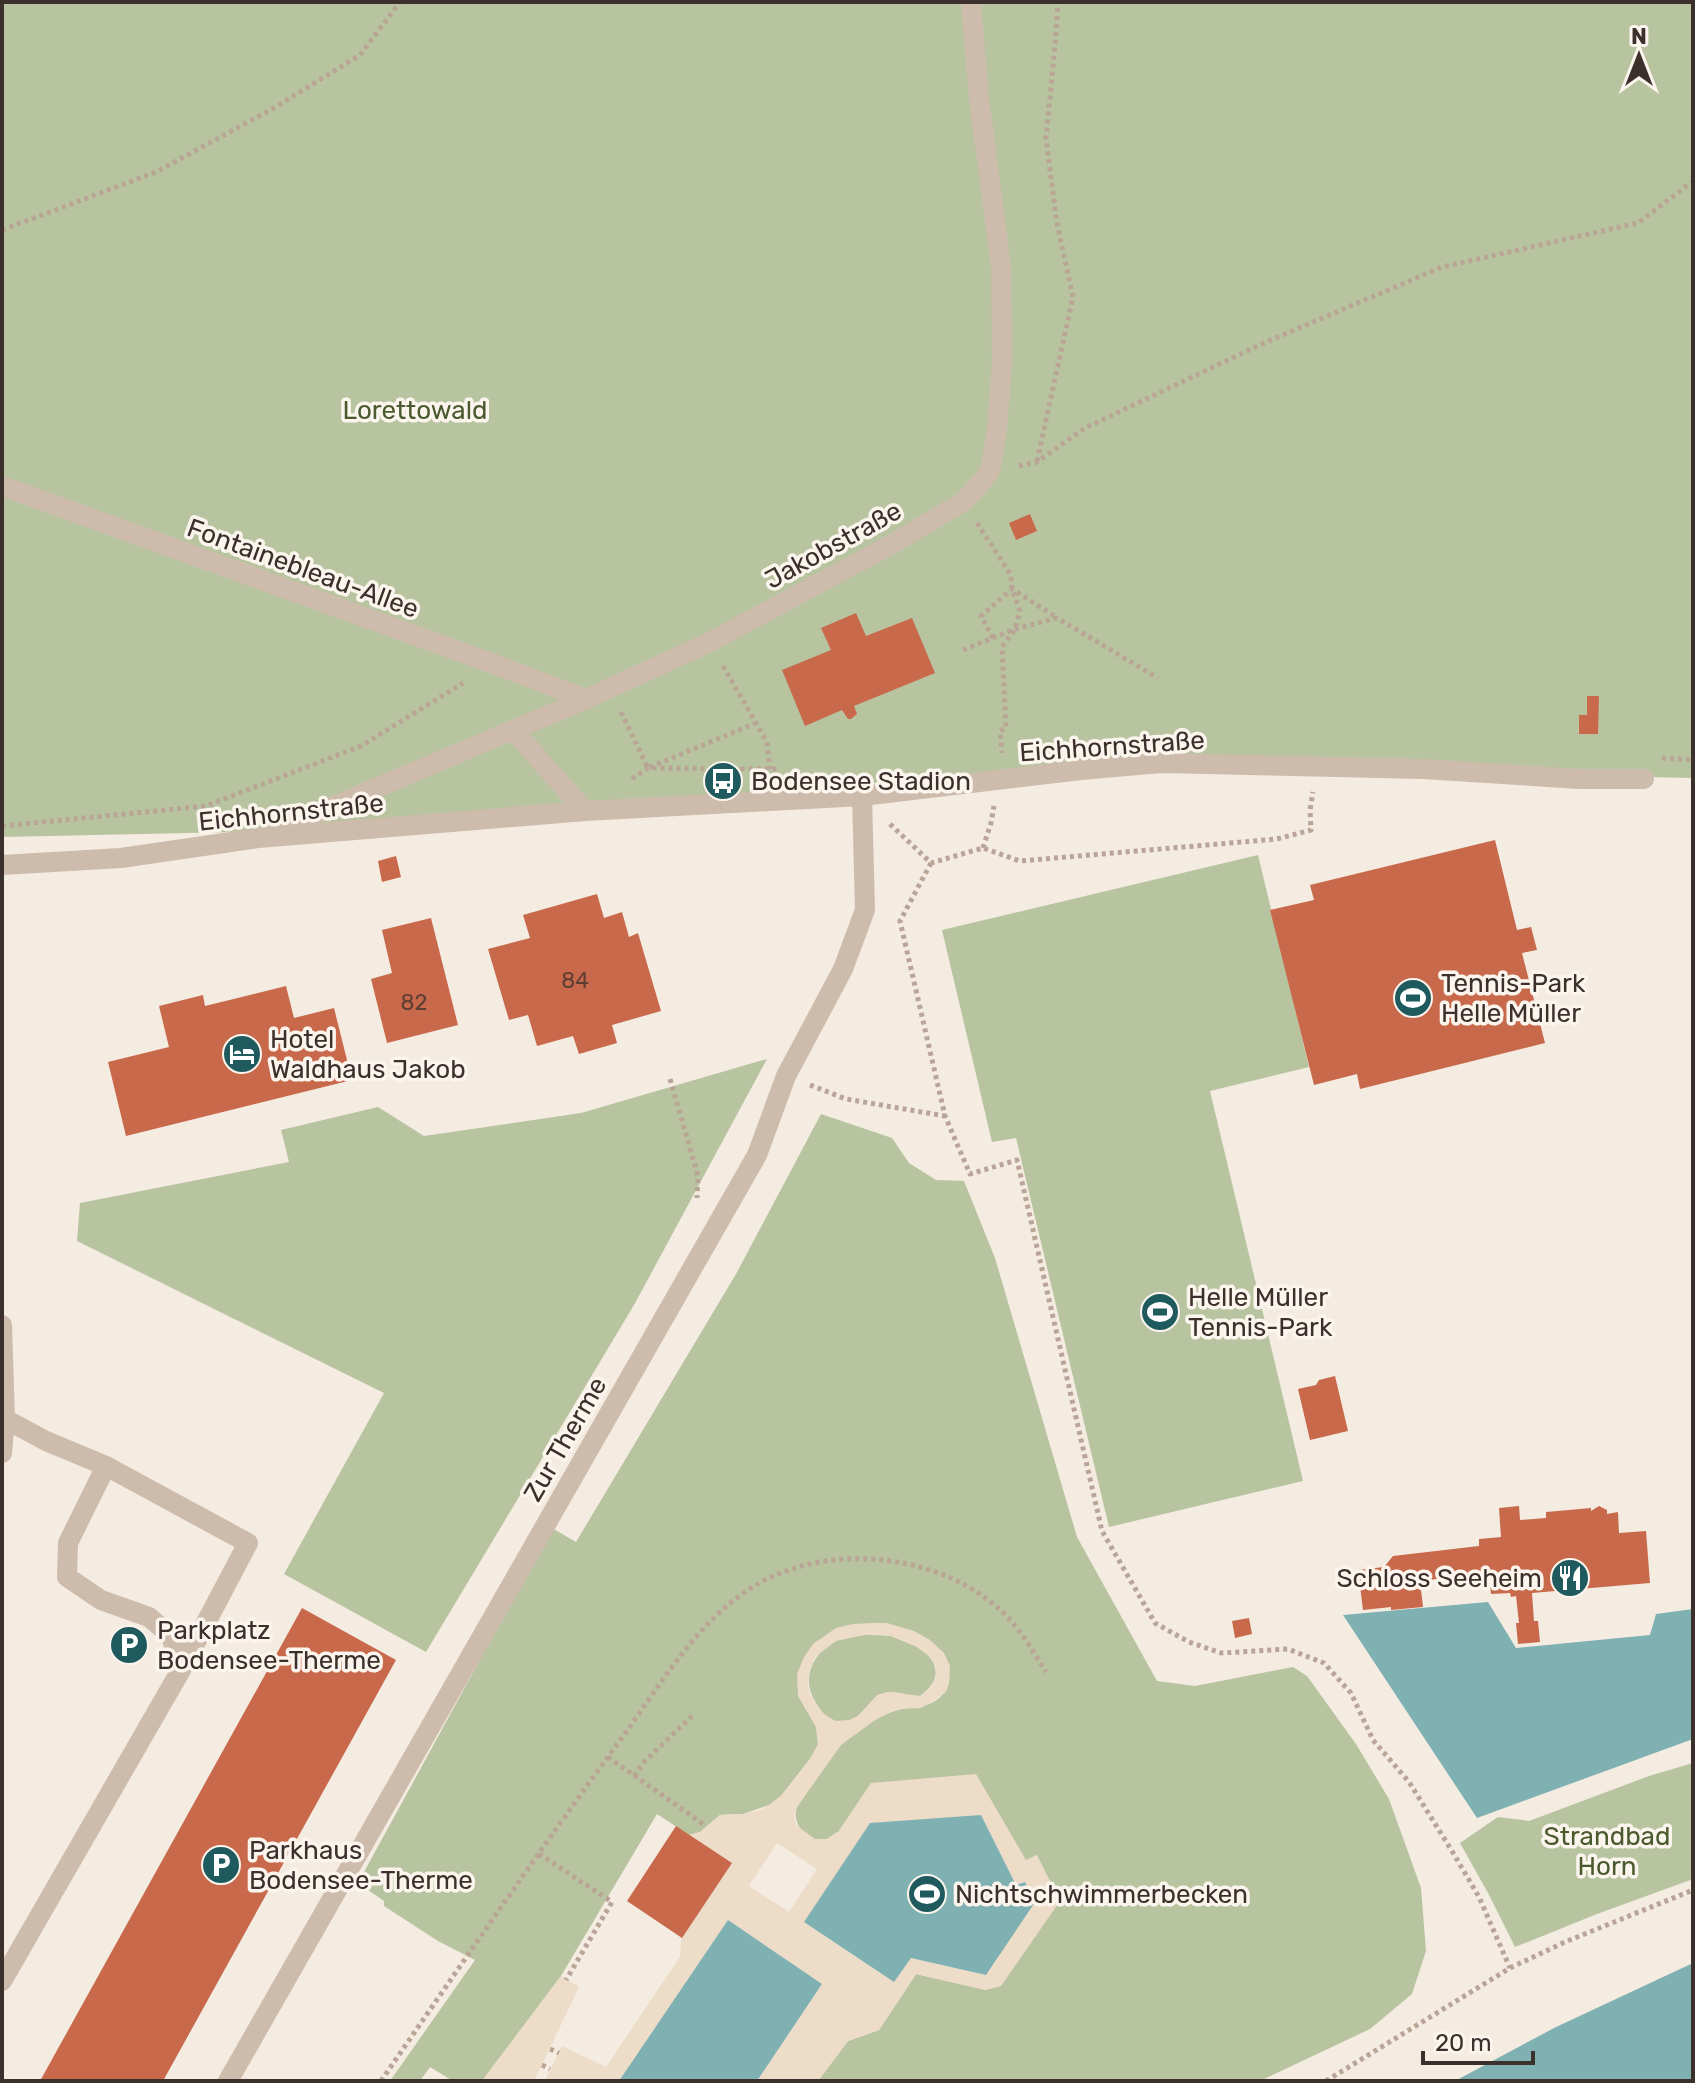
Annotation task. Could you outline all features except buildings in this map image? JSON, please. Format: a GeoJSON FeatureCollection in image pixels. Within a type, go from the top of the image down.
{"type":"FeatureCollection","features":[{"type":"Feature","properties":{"kind":"street","name":"Jakobstraße"},"geometry":{"type":"LineString","coordinates":[[258,838],[514,731],[710,642],[963,502],[985,478],[991,468],[997,428],[1002,363],[1001,267],[979,98],[971,2]]}},
{"type":"Feature","properties":{"kind":"street","name":"Fontainebleau-Allee"},"geometry":{"type":"LineString","coordinates":[[2,486],[586,699]]}},
{"type":"Feature","properties":{"kind":"street"},"geometry":{"type":"LineString","coordinates":[[514,731],[585,811]]}},
{"type":"Feature","properties":{"kind":"street","name":"Eichhornstraße"},"geometry":{"type":"LineString","coordinates":[[2,865],[121,858],[258,838],[585,811],[862,796],[1161,763],[1423,769],[1580,779],[1644,779]]}},
{"type":"Feature","properties":{"kind":"street","name":"Zur Therme"},"geometry":{"type":"LineString","coordinates":[[228,2081],[757,1155],[786,1076],[843,969],[865,910],[862,796]]}},
{"type":"Feature","properties":{"kind":"street"},"geometry":{"type":"LineString","coordinates":[[2,1325],[5,1419],[2,1453]]}},
{"type":"Feature","properties":{"kind":"street"},"geometry":{"type":"LineString","coordinates":[[2,1981],[181,1670],[248,1543],[106,1466],[46,1441],[5,1419]]}},
{"type":"Feature","properties":{"kind":"street"},"geometry":{"type":"LineString","coordinates":[[106,1466],[68,1543],[67,1577],[101,1600],[149,1617],[171,1636],[181,1670]]}},
{"type":"Feature","properties":{"kind":"path"},"geometry":{"type":"LineString","coordinates":[[2,230],[156,172],[274,108],[360,55],[400,2]]}},
{"type":"Feature","properties":{"kind":"path"},"geometry":{"type":"LineString","coordinates":[[1058,2],[1046,138],[1057,224],[1073,297],[1037,462],[1085,428],[1264,343],[1442,267],[1638,223],[1693,181]]}},
{"type":"Feature","properties":{"kind":"path"},"geometry":{"type":"LineString","coordinates":[[963,502],[1011,575],[1012,589],[1020,611],[1015,629],[1002,647],[1006,702],[1006,728],[1000,731],[1002,754]]}},
{"type":"Feature","properties":{"kind":"path"},"geometry":{"type":"LineString","coordinates":[[1012,589],[1158,678]]}},
{"type":"Feature","properties":{"kind":"path"},"geometry":{"type":"LineString","coordinates":[[993,638],[981,616],[1012,589]]}},
{"type":"Feature","properties":{"kind":"path"},"geometry":{"type":"LineString","coordinates":[[963,650],[1015,629],[1057,618]]}},
{"type":"Feature","properties":{"kind":"path"},"geometry":{"type":"LineString","coordinates":[[710,642],[767,742],[770,769]]}},
{"type":"Feature","properties":{"kind":"path"},"geometry":{"type":"LineString","coordinates":[[2,826],[206,806],[361,746],[494,664]]}},
{"type":"Feature","properties":{"kind":"path"},"geometry":{"type":"LineString","coordinates":[[610,688],[648,768],[756,723]]}},
{"type":"Feature","properties":{"kind":"path"},"geometry":{"type":"LineString","coordinates":[[983,848],[991,823],[997,781]]}},
{"type":"Feature","properties":{"kind":"path"},"geometry":{"type":"LineString","coordinates":[[862,796],[931,863]]}},
{"type":"Feature","properties":{"kind":"path"},"geometry":{"type":"LineString","coordinates":[[1310,810],[1311,830],[1277,839],[1020,861],[983,848],[931,863],[900,921],[945,1116],[970,1174],[1017,1160],[1102,1531],[1155,1623],[1189,1642],[1221,1653],[1288,1649],[1324,1663],[1351,1693],[1373,1740],[1409,1782],[1445,1839],[1479,1897],[1510,1968]]}},
{"type":"Feature","properties":{"kind":"path"},"geometry":{"type":"LineString","coordinates":[[786,1076],[846,1099],[945,1116]]}},
{"type":"Feature","properties":{"kind":"path"},"geometry":{"type":"LineString","coordinates":[[670,1079],[698,1176],[697,1205]]}},
{"type":"Feature","properties":{"kind":"path"},"geometry":{"type":"LineString","coordinates":[[381,2081],[539,1854],[689,1647],[718,1614],[746,1591],[782,1571],[821,1561],[862,1557],[932,1571],[967,1587],[999,1609],[1023,1635],[1046,1672]]}},
{"type":"Feature","properties":{"kind":"path"},"geometry":{"type":"LineString","coordinates":[[634,1776],[644,1762],[692,1716]]}},
{"type":"Feature","properties":{"kind":"path"},"geometry":{"type":"LineString","coordinates":[[608,1757],[706,1826]]}},
{"type":"Feature","properties":{"kind":"path"},"geometry":{"type":"LineString","coordinates":[[539,1854],[612,1902],[566,1980]]}},
{"type":"Feature","properties":{"kind":"path"},"geometry":{"type":"LineString","coordinates":[[1326,2081],[1510,1968],[1693,1890]]}},
{"type":"Feature","properties":{"kind":"path"},"geometry":{"type":"LineString","coordinates":[[550,2049],[559,2053]]}},
{"type":"Feature","properties":{"kind":"path"},"geometry":{"type":"LineString","coordinates":[[542,2065],[550,2069]]}},
{"type":"Feature","properties":{"kind":"green space","name":"Lorettowald"},"geometry":{"type":"Polygon","coordinates":[[[2,2],[1693,2],[1693,778],[1101,766],[234,832],[2,837],[2,2]]]}},
{"type":"Feature","properties":{"kind":"green space","name":"Helle Müller Tennis-Park"},"geometry":{"type":"Polygon","coordinates":[[[1258,855],[1309,1067],[1210,1091],[1303,1481],[1109,1527],[1016,1138],[992,1142],[942,930],[1258,855]]]}},
{"type":"Feature","properties":{"kind":"green space"},"geometry":{"type":"Polygon","coordinates":[[[767,1059],[634,1305],[426,1652],[284,1574],[384,1393],[77,1241],[80,1203],[289,1162],[281,1130],[378,1107],[424,1136],[581,1113],[767,1059]]]}},
{"type":"Feature","properties":{"kind":"green space"},"geometry":{"type":"Polygon","coordinates":[[[821,1114],[892,1138],[909,1163],[936,1180],[964,1181],[995,1258],[1077,1537],[1157,1681],[1195,1686],[1293,1667],[1307,1676],[1356,1744],[1389,1799],[1421,1888],[1426,1951],[1412,1994],[1370,2029],[1260,2081],[818,2081],[848,2041],[879,2030],[916,1974],[986,1990],[1037,1855],[1027,1860],[838,1832],[821,1840],[809,1836],[799,1827],[797,1807],[828,1760],[844,1742],[886,1714],[933,1703],[948,1684],[949,1674],[943,1652],[872,1623],[804,1657],[804,1707],[816,1727],[818,1744],[816,1751],[781,1796],[769,1805],[743,1814],[720,1815],[700,1832],[689,1835],[657,1814],[561,1976],[482,2081],[453,2081],[430,2067],[420,2081],[390,2081],[475,1960],[438,1941],[384,1906],[384,1901],[358,1883],[552,1528],[576,1542],[736,1274],[821,1114]]]}},
{"type":"Feature","properties":{"kind":"green space"},"geometry":{"type":"Polygon","coordinates":[[[864,1635],[891,1636],[923,1651],[935,1667],[931,1686],[920,1696],[884,1693],[850,1721],[830,1719],[821,1711],[809,1686],[814,1661],[834,1642],[864,1635]]]}},
{"type":"Feature","properties":{"kind":"green space","name":"Strandbad Horn"},"geometry":{"type":"Polygon","coordinates":[[[1693,1763],[1693,1879],[1515,1947],[1460,1843],[1498,1817],[1529,1821],[1649,1776],[1693,1763]]]}},
{"type":"Feature","properties":{"kind":"shaded area"},"geometry":{"type":"Polygon","coordinates":[[[887,1623],[914,1631],[930,1640],[944,1653],[950,1666],[949,1684],[946,1692],[932,1702],[921,1708],[891,1712],[841,1745],[797,1807],[794,1815],[797,1826],[815,1839],[827,1839],[838,1832],[871,1783],[976,1774],[1026,1860],[1037,1855],[1060,1901],[1001,1986],[986,1990],[916,1974],[879,2030],[848,2041],[818,2081],[757,2081],[822,1984],[728,1920],[619,2081],[545,2081],[562,2046],[606,2067],[680,1957],[689,1835],[700,1832],[720,1815],[744,1814],[769,1805],[781,1796],[809,1761],[818,1744],[816,1727],[798,1696],[797,1674],[813,1644],[836,1628],[887,1623]],[[864,1635],[836,1641],[815,1657],[810,1668],[810,1695],[823,1713],[835,1721],[858,1716],[877,1695],[888,1692],[921,1696],[930,1689],[936,1678],[936,1667],[930,1657],[917,1647],[888,1635],[864,1635]],[[777,1843],[749,1886],[789,1912],[817,1869],[777,1843]],[[1016,1886],[804,1922],[894,1982],[911,1958],[986,1975],[1035,1902],[1016,1886]]]}},
{"type":"Feature","properties":{"kind":"shaded area"},"geometry":{"type":"Polygon","coordinates":[[[561,1976],[579,1987],[534,2081],[482,2081],[561,1976]]]}},
{"type":"Feature","properties":{"kind":"water"},"geometry":{"type":"Polygon","coordinates":[[[1488,1602],[1516,1648],[1650,1635],[1656,1614],[1693,1609],[1693,1739],[1477,1818],[1343,1615],[1488,1602]]]}},
{"type":"Feature","properties":{"kind":"water","name":"Nichtschwimmerbecken"},"geometry":{"type":"Polygon","coordinates":[[[981,1815],[1016,1885],[1025,1882],[1035,1902],[986,1975],[911,1958],[894,1982],[804,1922],[870,1823],[981,1815]]]}},
{"type":"Feature","properties":{"kind":"water"},"geometry":{"type":"Polygon","coordinates":[[[728,1920],[822,1984],[757,2081],[619,2081],[728,1920]]]}},
{"type":"Feature","properties":{"kind":"water"},"geometry":{"type":"Polygon","coordinates":[[[1693,1963],[1693,2081],[1455,2081],[1554,2028],[1693,1963]]]}},
{"type":"Feature","properties":{"kind":"place","name":"Bodensee Stadion"},"geometry":{"type":"Point","coordinates":[723,781]}},
{"type":"Feature","properties":{"kind":"place","name":"Tennis-Park Helle Müller"},"geometry":{"type":"Point","coordinates":[1413,998]}},
{"type":"Feature","properties":{"kind":"place","name":"Hotel Waldhaus Jakob"},"geometry":{"type":"Point","coordinates":[242,1054]}},
{"type":"Feature","properties":{"kind":"place","name":"Helle Müller Tennis-Park"},"geometry":{"type":"Point","coordinates":[1160,1312]}},
{"type":"Feature","properties":{"kind":"place","name":"Schloss Seeheim"},"geometry":{"type":"Point","coordinates":[1570,1578]}},
{"type":"Feature","properties":{"kind":"place","name":"Parkplatz Bodensee-Therme"},"geometry":{"type":"Point","coordinates":[129,1645]}},
{"type":"Feature","properties":{"kind":"place","name":"Parkhaus Bodensee-Therme"},"geometry":{"type":"Point","coordinates":[221,1865]}},
{"type":"Feature","properties":{"kind":"place","name":"Nichtschwimmerbecken"},"geometry":{"type":"Point","coordinates":[927,1894]}}]}
